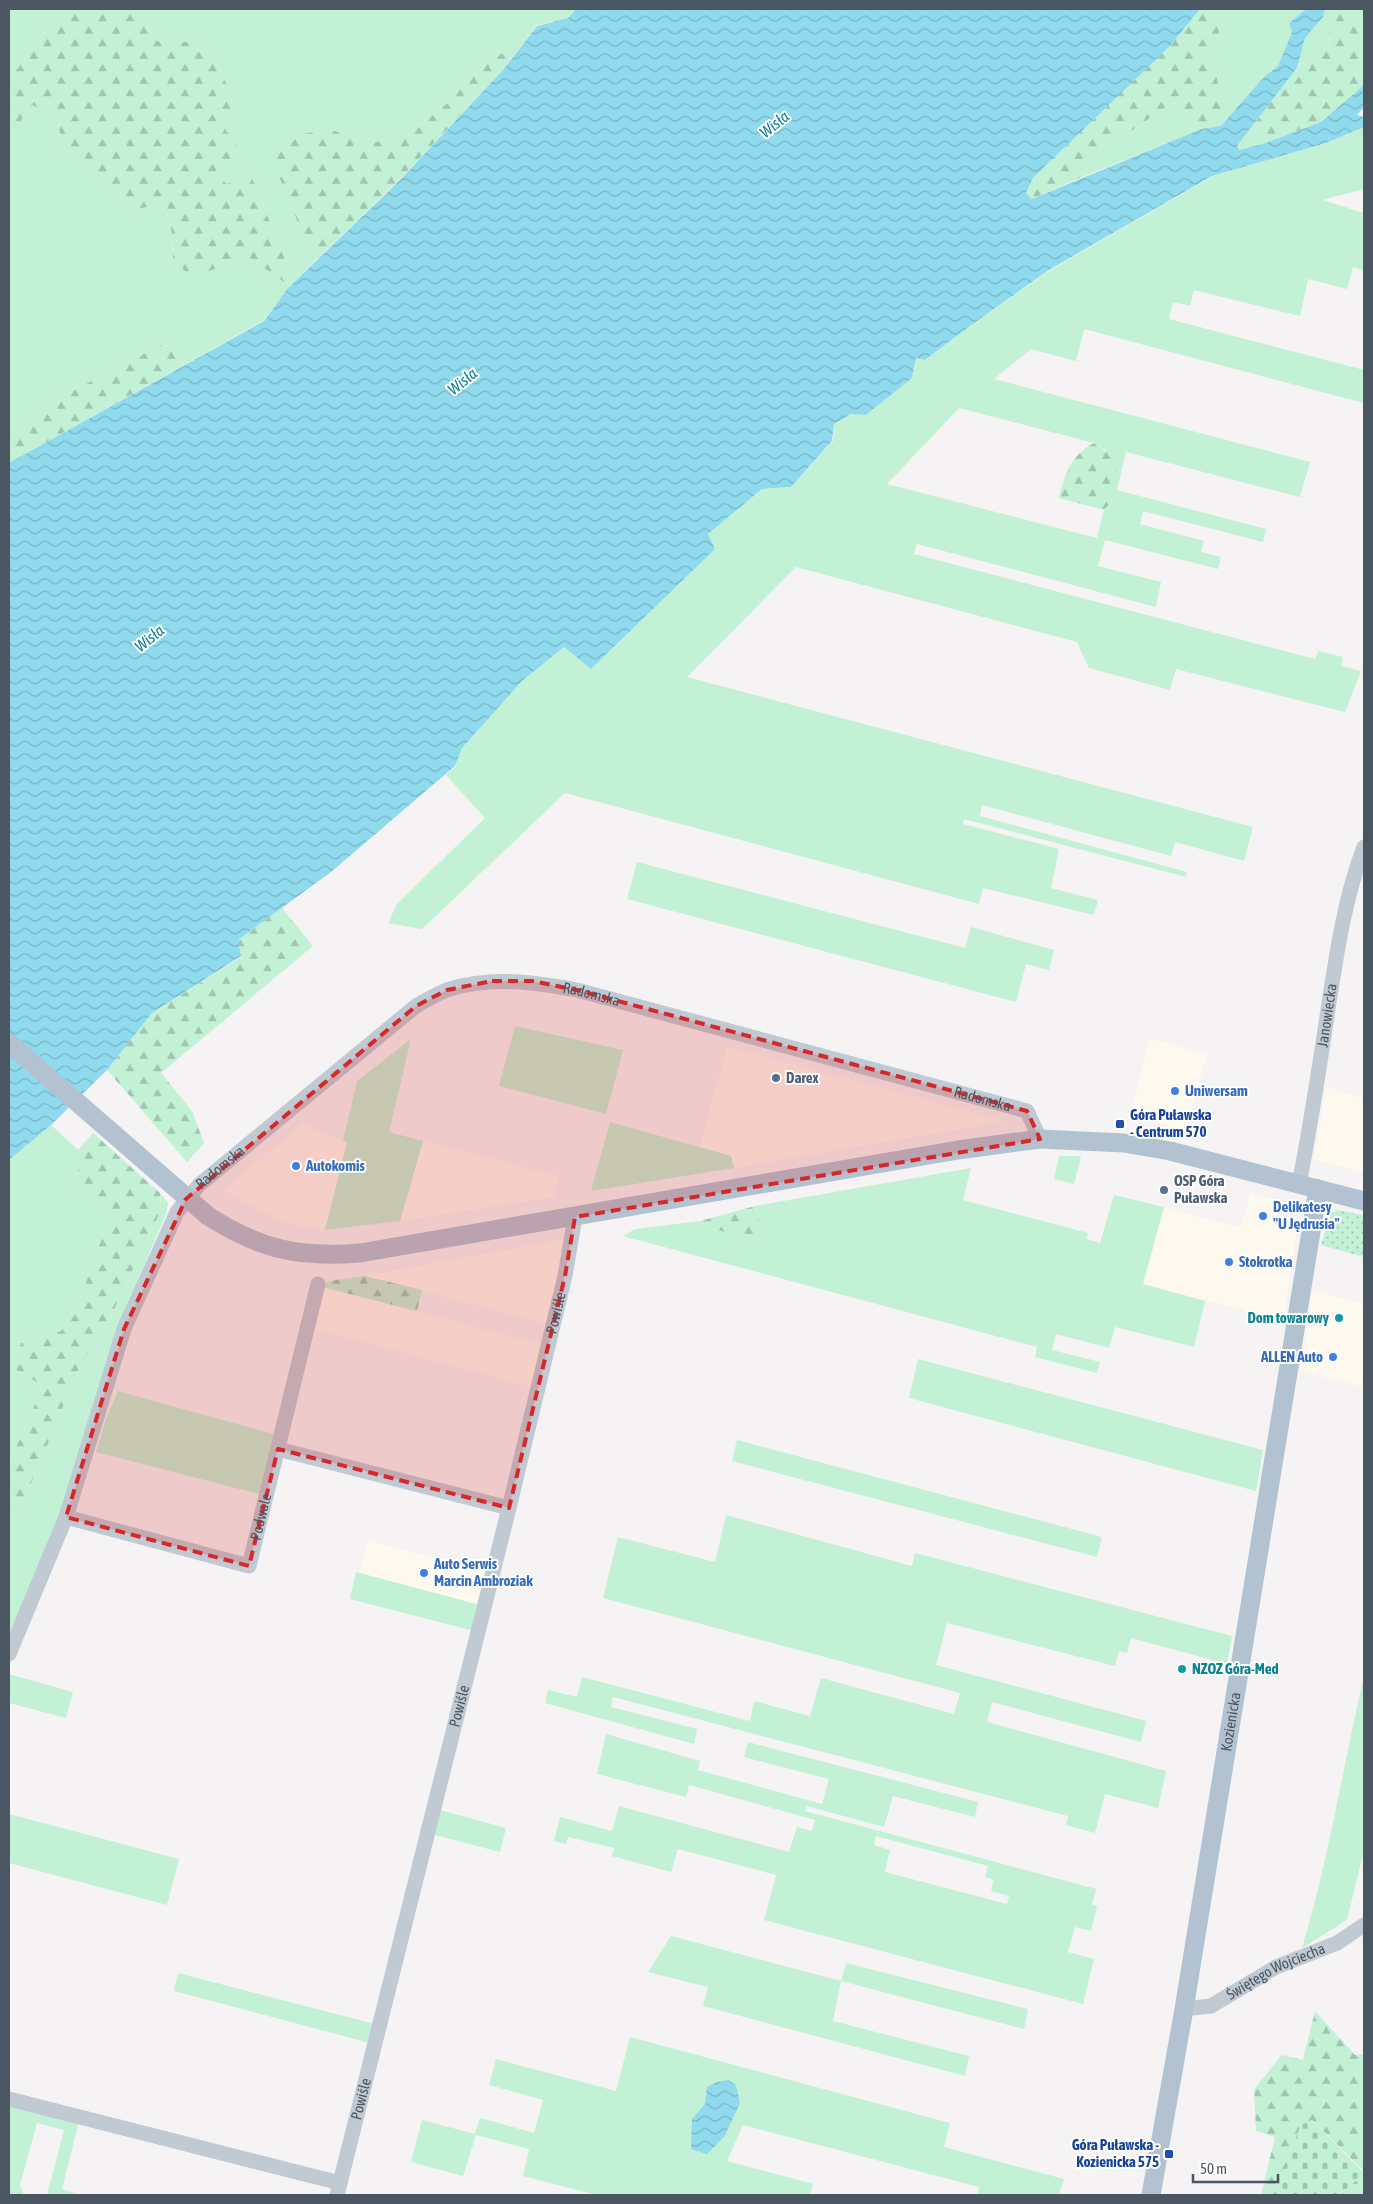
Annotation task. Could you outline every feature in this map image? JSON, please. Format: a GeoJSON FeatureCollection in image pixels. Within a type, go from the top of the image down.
{"type":"FeatureCollection","features":[{"type":"Feature","properties":{"kind":"main road","name":"Radomska"},"geometry":{"type":"LineString","coordinates":[[9,1043],[186,1199],[208,1216],[242,1236],[284,1250],[311,1255],[360,1253],[958,1150],[1040,1139],[1082,1139],[1133,1144],[1170,1151],[1364,1201]]}},
{"type":"Feature","properties":{"kind":"main road","name":"Kozienicka"},"geometry":{"type":"LineString","coordinates":[[1151,2195],[1184,2009],[1309,1186]]}},
{"type":"Feature","properties":{"kind":"street","name":"Janowiecka"},"geometry":{"type":"LineString","coordinates":[[1309,1186],[1340,937],[1349,895],[1364,848]]}},
{"type":"Feature","properties":{"kind":"street","name":"Radomska"},"geometry":{"type":"LineString","coordinates":[[186,1199],[199,1185],[416,1006],[447,990],[492,981],[532,982],[577,990],[1027,1111],[1040,1139]]}},
{"type":"Feature","properties":{"kind":"street"},"geometry":{"type":"LineString","coordinates":[[9,1654],[66,1517],[124,1328],[177,1212],[186,1199]]}},
{"type":"Feature","properties":{"kind":"street","name":"Powiśle"},"geometry":{"type":"LineString","coordinates":[[339,2189],[509,1508],[565,1276],[575,1217]]}},
{"type":"Feature","properties":{"kind":"street","name":"Podwale"},"geometry":{"type":"LineString","coordinates":[[66,1517],[249,1566],[318,1284]]}},
{"type":"Feature","properties":{"kind":"street"},"geometry":{"type":"LineString","coordinates":[[278,1449],[509,1508]]}},
{"type":"Feature","properties":{"kind":"street","name":"Świętego Wojciecha"},"geometry":{"type":"LineString","coordinates":[[1184,2009],[1211,2006],[1276,1967],[1337,1943],[1364,1925]]}},
{"type":"Feature","properties":{"kind":"street"},"geometry":{"type":"LineString","coordinates":[[9,2098],[339,2189]]}},
{"type":"Feature","properties":{"kind":"highlighted area"},"geometry":{"type":"Polygon","coordinates":[[[492,981],[532,981],[577,990],[1027,1111],[1040,1139],[575,1217],[565,1276],[509,1508],[278,1449],[249,1566],[66,1517],[124,1329],[186,1199],[416,1006],[447,990],[492,981]]]}},
{"type":"Feature","properties":{"kind":"shaded area"},"geometry":{"type":"Polygon","coordinates":[[[1150,1039],[1207,1054],[1186,1130],[1129,1116],[1150,1039]]]}},
{"type":"Feature","properties":{"kind":"shaded area"},"geometry":{"type":"Polygon","coordinates":[[[727,1047],[1006,1121],[734,1168],[731,1156],[700,1147],[727,1047]]]}},
{"type":"Feature","properties":{"kind":"shaded area"},"geometry":{"type":"Polygon","coordinates":[[[1326,1087],[1364,1098],[1364,1173],[1314,1160],[1326,1087]]]}},
{"type":"Feature","properties":{"kind":"shaded area","name":"Autokomis"},"geometry":{"type":"Polygon","coordinates":[[[303,1124],[347,1142],[325,1230],[282,1222],[223,1190],[303,1124]]]}},
{"type":"Feature","properties":{"kind":"shaded area"},"geometry":{"type":"Polygon","coordinates":[[[423,1141],[559,1176],[553,1197],[400,1221],[423,1141]]]}},
{"type":"Feature","properties":{"kind":"shaded area"},"geometry":{"type":"Polygon","coordinates":[[[1250,1193],[1280,1201],[1276,1219],[1298,1224],[1283,1321],[1143,1284],[1164,1207],[1241,1228],[1250,1193]]]}},
{"type":"Feature","properties":{"kind":"shaded area"},"geometry":{"type":"Polygon","coordinates":[[[566,1239],[546,1323],[365,1276],[566,1239]]]}},
{"type":"Feature","properties":{"kind":"shaded area"},"geometry":{"type":"Polygon","coordinates":[[[322,1287],[541,1344],[531,1387],[311,1328],[322,1287]]]}},
{"type":"Feature","properties":{"kind":"shaded area"},"geometry":{"type":"Polygon","coordinates":[[[1313,1290],[1364,1304],[1364,1387],[1300,1371],[1313,1290]]]}},
{"type":"Feature","properties":{"kind":"shaded area","name":"Auto Serwis Marcin Ambroziak"},"geometry":{"type":"Polygon","coordinates":[[[368,1540],[488,1573],[480,1605],[359,1573],[368,1540]]]}},
{"type":"Feature","properties":{"kind":"green space"},"geometry":{"type":"Polygon","coordinates":[[[9,9],[75,9],[48,26],[18,68],[9,74],[9,9]]]}},
{"type":"Feature","properties":{"kind":"green space"},"geometry":{"type":"Polygon","coordinates":[[[75,9],[152,9],[146,27],[157,41],[171,44],[197,40],[215,54],[218,68],[236,101],[225,129],[237,144],[235,156],[216,167],[217,175],[227,184],[249,170],[294,282],[290,286],[248,257],[209,271],[187,274],[173,257],[172,234],[165,204],[135,209],[120,200],[101,174],[61,146],[58,117],[32,105],[9,137],[9,74],[18,68],[48,26],[75,9]]]}},
{"type":"Feature","properties":{"kind":"green space"},"geometry":{"type":"Polygon","coordinates":[[[152,9],[576,9],[568,18],[537,25],[511,59],[504,52],[475,73],[451,100],[413,132],[369,144],[330,129],[271,154],[314,262],[294,282],[249,170],[227,184],[217,176],[216,167],[237,144],[225,129],[236,101],[218,68],[215,54],[197,40],[171,44],[157,41],[146,27],[152,9]]]}},
{"type":"Feature","properties":{"kind":"green space"},"geometry":{"type":"Polygon","coordinates":[[[1200,9],[1228,9],[1211,54],[1227,120],[1221,126],[1201,129],[1173,102],[1124,136],[1111,133],[1080,178],[1032,199],[1026,193],[1033,178],[1169,47],[1200,9]]]}},
{"type":"Feature","properties":{"kind":"green space"},"geometry":{"type":"Polygon","coordinates":[[[1228,9],[1306,9],[1289,23],[1292,32],[1278,66],[1264,77],[1227,120],[1211,54],[1228,9]]]}},
{"type":"Feature","properties":{"kind":"green space"},"geometry":{"type":"Polygon","coordinates":[[[1325,9],[1332,9],[1328,46],[1297,68],[1305,38],[1323,17],[1325,9]]]}},
{"type":"Feature","properties":{"kind":"green space"},"geometry":{"type":"Polygon","coordinates":[[[1332,9],[1364,9],[1364,85],[1321,122],[1263,144],[1255,123],[1297,68],[1328,46],[1332,9]]]}},
{"type":"Feature","properties":{"kind":"green space"},"geometry":{"type":"Polygon","coordinates":[[[504,52],[511,59],[503,70],[399,180],[314,262],[270,154],[291,136],[330,129],[369,144],[413,132],[451,100],[475,73],[504,52]]]}},
{"type":"Feature","properties":{"kind":"green space"},"geometry":{"type":"Polygon","coordinates":[[[1173,102],[1201,129],[1080,178],[1111,133],[1124,136],[1173,102]]]}},
{"type":"Feature","properties":{"kind":"green space"},"geometry":{"type":"Polygon","coordinates":[[[32,104],[58,117],[61,146],[101,174],[120,200],[135,209],[165,203],[172,234],[173,257],[209,271],[248,257],[290,286],[264,320],[184,365],[165,343],[43,406],[9,432],[9,137],[32,104]]]}},
{"type":"Feature","properties":{"kind":"green space"},"geometry":{"type":"Polygon","coordinates":[[[1255,123],[1263,144],[1239,151],[1237,146],[1255,123]]]}},
{"type":"Feature","properties":{"kind":"green space"},"geometry":{"type":"Polygon","coordinates":[[[1364,127],[1364,189],[1322,200],[1364,213],[1364,270],[1353,267],[1347,289],[1308,279],[1300,316],[1194,290],[1190,306],[1173,302],[1169,319],[1364,370],[1364,403],[1084,329],[1076,361],[1031,349],[994,379],[1310,462],[1300,497],[1126,452],[1117,490],[1266,529],[1263,542],[1143,511],[1140,524],[1204,541],[1201,552],[1221,557],[1218,569],[1105,540],[1098,566],[1161,582],[1156,607],[917,544],[914,554],[1315,659],[1318,651],[1343,657],[1341,666],[1361,671],[1345,712],[1176,669],[1170,690],[1089,668],[1077,642],[796,567],[687,677],[1253,827],[1244,861],[1175,842],[1171,856],[982,805],[980,816],[1187,872],[1186,877],[964,819],[963,824],[1059,849],[1051,888],[1098,900],[1094,915],[983,888],[979,904],[565,793],[422,929],[388,923],[397,904],[485,818],[446,775],[455,767],[462,748],[522,681],[564,647],[591,669],[715,549],[708,534],[762,489],[791,487],[833,441],[834,424],[851,414],[866,415],[912,378],[916,358],[926,360],[981,318],[1049,271],[1213,176],[1326,143],[1364,127]],[[959,408],[887,484],[1097,538],[1104,510],[1115,495],[1106,450],[1094,443],[959,408]]]}},
{"type":"Feature","properties":{"kind":"green space"},"geometry":{"type":"Polygon","coordinates":[[[165,343],[184,365],[9,463],[9,432],[43,406],[165,343]]]}},
{"type":"Feature","properties":{"kind":"green space"},"geometry":{"type":"Polygon","coordinates":[[[1094,443],[1107,453],[1115,464],[1117,471],[1117,486],[1114,496],[1104,510],[1059,498],[1067,473],[1074,459],[1094,443]]]}},
{"type":"Feature","properties":{"kind":"green space"},"geometry":{"type":"Polygon","coordinates":[[[637,862],[965,948],[971,927],[1054,950],[1049,970],[1026,964],[1016,1002],[627,899],[637,862]]]}},
{"type":"Feature","properties":{"kind":"green space"},"geometry":{"type":"Polygon","coordinates":[[[282,908],[313,946],[161,1073],[192,1111],[204,1143],[187,1162],[107,1070],[152,1013],[241,957],[238,940],[282,908]]]}},
{"type":"Feature","properties":{"kind":"green space"},"geometry":{"type":"Polygon","coordinates":[[[515,1026],[623,1050],[606,1114],[499,1086],[515,1026]]]}},
{"type":"Feature","properties":{"kind":"green space"},"geometry":{"type":"Polygon","coordinates":[[[411,1039],[389,1132],[423,1141],[400,1221],[325,1230],[347,1142],[343,1141],[357,1081],[411,1039]]]}},
{"type":"Feature","properties":{"kind":"green space"},"geometry":{"type":"Polygon","coordinates":[[[610,1122],[731,1156],[734,1168],[591,1191],[610,1122]]]}},
{"type":"Feature","properties":{"kind":"green space"},"geometry":{"type":"Polygon","coordinates":[[[51,1125],[78,1150],[78,1184],[110,1218],[81,1296],[61,1331],[21,1343],[12,1367],[43,1386],[9,1464],[9,1160],[51,1125]]]}},
{"type":"Feature","properties":{"kind":"green space"},"geometry":{"type":"Polygon","coordinates":[[[93,1133],[160,1193],[161,1210],[108,1322],[80,1366],[9,1537],[9,1464],[43,1386],[12,1367],[21,1343],[61,1331],[81,1296],[109,1218],[78,1184],[78,1150],[93,1133]]]}},
{"type":"Feature","properties":{"kind":"green space"},"geometry":{"type":"Polygon","coordinates":[[[1059,1156],[1081,1156],[1074,1184],[1054,1179],[1059,1156]]]}},
{"type":"Feature","properties":{"kind":"green space"},"geometry":{"type":"Polygon","coordinates":[[[971,1168],[963,1200],[1088,1233],[1086,1239],[1100,1243],[1114,1195],[1164,1207],[1143,1284],[1205,1301],[1194,1347],[1115,1327],[1109,1348],[1056,1334],[1052,1350],[1100,1362],[1097,1373],[1035,1357],[1037,1347],[623,1236],[635,1229],[700,1221],[714,1229],[762,1229],[755,1206],[971,1168]]]}},
{"type":"Feature","properties":{"kind":"green space"},"geometry":{"type":"Polygon","coordinates":[[[160,1193],[168,1203],[166,1214],[126,1308],[73,1484],[9,1640],[9,1537],[80,1366],[108,1322],[161,1210],[160,1193]]]}},
{"type":"Feature","properties":{"kind":"green space"},"geometry":{"type":"Polygon","coordinates":[[[755,1206],[762,1229],[752,1239],[714,1229],[700,1221],[755,1206]]]}},
{"type":"Feature","properties":{"kind":"green space"},"geometry":{"type":"Polygon","coordinates":[[[1338,1210],[1364,1215],[1364,1257],[1321,1245],[1331,1214],[1338,1210]]]}},
{"type":"Feature","properties":{"kind":"green space"},"geometry":{"type":"Polygon","coordinates":[[[365,1276],[422,1290],[417,1311],[322,1287],[329,1281],[365,1276]]]}},
{"type":"Feature","properties":{"kind":"green space"},"geometry":{"type":"Polygon","coordinates":[[[918,1359],[1263,1450],[1256,1491],[909,1398],[918,1359]]]}},
{"type":"Feature","properties":{"kind":"green space"},"geometry":{"type":"Polygon","coordinates":[[[118,1391],[277,1435],[263,1495],[96,1452],[106,1419],[118,1391]]]}},
{"type":"Feature","properties":{"kind":"green space"},"geometry":{"type":"Polygon","coordinates":[[[737,1440],[1102,1537],[1097,1557],[732,1461],[737,1440]]]}},
{"type":"Feature","properties":{"kind":"green space"},"geometry":{"type":"Polygon","coordinates":[[[726,1515],[912,1566],[915,1553],[1232,1636],[1227,1664],[1131,1638],[1127,1653],[1119,1651],[1115,1666],[947,1623],[936,1665],[1146,1721],[1141,1742],[992,1702],[987,1722],[1166,1771],[1158,1808],[1105,1794],[1095,1833],[1066,1825],[1068,1816],[613,1697],[611,1707],[697,1729],[694,1744],[545,1703],[548,1690],[577,1697],[582,1677],[750,1721],[754,1701],[810,1716],[821,1678],[954,1714],[960,1693],[603,1598],[618,1537],[715,1562],[726,1515]]]}},
{"type":"Feature","properties":{"kind":"green space"},"geometry":{"type":"Polygon","coordinates":[[[356,1572],[480,1605],[474,1631],[350,1599],[356,1572]]]}},
{"type":"Feature","properties":{"kind":"green space"},"geometry":{"type":"Polygon","coordinates":[[[9,1674],[73,1692],[66,1718],[9,1703],[9,1674]]]}},
{"type":"Feature","properties":{"kind":"green space"},"geometry":{"type":"Polygon","coordinates":[[[1364,1676],[1364,1850],[1347,1920],[1302,1948],[1328,1846],[1364,1676]]]}},
{"type":"Feature","properties":{"kind":"green space"},"geometry":{"type":"Polygon","coordinates":[[[606,1734],[700,1761],[698,1770],[822,1804],[829,1779],[744,1757],[748,1742],[978,1802],[975,1817],[893,1796],[884,1827],[807,1806],[805,1811],[1096,1889],[1092,1905],[1097,1906],[1091,1931],[1075,1927],[1068,1952],[1094,1959],[1083,2004],[764,1920],[776,1875],[678,1849],[671,1872],[612,1856],[614,1848],[568,1837],[566,1844],[554,1841],[560,1817],[612,1831],[619,1806],[789,1852],[797,1827],[812,1831],[815,1820],[689,1785],[686,1797],[597,1774],[606,1734]],[[876,1836],[874,1845],[890,1850],[885,1872],[1007,1904],[1009,1896],[991,1891],[994,1880],[985,1877],[988,1866],[876,1836]]]}},
{"type":"Feature","properties":{"kind":"green space"},"geometry":{"type":"Polygon","coordinates":[[[440,1810],[506,1828],[500,1852],[435,1835],[440,1810]]]}},
{"type":"Feature","properties":{"kind":"green space"},"geometry":{"type":"Polygon","coordinates":[[[9,1814],[179,1859],[167,1905],[9,1863],[9,1814]]]}},
{"type":"Feature","properties":{"kind":"green space"},"geometry":{"type":"Polygon","coordinates":[[[671,1936],[841,1981],[833,2021],[969,2056],[965,2076],[703,2006],[708,1987],[648,1972],[671,1936]]]}},
{"type":"Feature","properties":{"kind":"green space"},"geometry":{"type":"Polygon","coordinates":[[[846,1963],[1028,2009],[1024,2029],[841,1981],[846,1963]]]}},
{"type":"Feature","properties":{"kind":"green space"},"geometry":{"type":"Polygon","coordinates":[[[178,1973],[375,2024],[370,2043],[174,1991],[178,1973]]]}},
{"type":"Feature","properties":{"kind":"green space"},"geometry":{"type":"Polygon","coordinates":[[[1315,2011],[1355,2055],[1364,2054],[1364,2171],[1312,2120],[1301,2126],[1272,2195],[1261,2195],[1275,2137],[1256,2131],[1254,2089],[1282,2055],[1303,2060],[1315,2011]]]}},
{"type":"Feature","properties":{"kind":"green space"},"geometry":{"type":"Polygon","coordinates":[[[630,2037],[950,2123],[944,2147],[1064,2179],[1059,2195],[977,2195],[979,2187],[743,2125],[727,2161],[813,2184],[810,2195],[597,2195],[523,2176],[529,2149],[476,2135],[463,2176],[411,2162],[422,2120],[475,2134],[480,2118],[534,2133],[543,2100],[489,2085],[496,2059],[616,2091],[630,2037]]]}},
{"type":"Feature","properties":{"kind":"green space"},"geometry":{"type":"Polygon","coordinates":[[[9,2103],[79,2121],[62,2189],[81,2195],[47,2195],[64,2130],[37,2123],[20,2185],[24,2195],[9,2195],[9,2103]]]}},
{"type":"Feature","properties":{"kind":"green space"},"geometry":{"type":"Polygon","coordinates":[[[1312,2120],[1364,2173],[1340,2195],[1272,2195],[1301,2125],[1312,2120]]]}},
{"type":"Feature","properties":{"kind":"green space"},"geometry":{"type":"Polygon","coordinates":[[[1364,2173],[1364,2195],[1340,2195],[1364,2173]]]}},
{"type":"Feature","properties":{"kind":"water","name":"Wisła"},"geometry":{"type":"Polygon","coordinates":[[[576,9],[1200,9],[1169,47],[1033,178],[1026,193],[1032,199],[1201,129],[1221,126],[1264,77],[1278,66],[1292,32],[1289,23],[1306,9],[1325,9],[1323,17],[1305,38],[1297,68],[1237,146],[1239,150],[1263,144],[1321,122],[1364,85],[1364,107],[1357,115],[1364,117],[1364,127],[1326,143],[1212,176],[1049,270],[925,360],[916,358],[912,378],[866,415],[851,414],[834,424],[832,441],[791,487],[762,489],[708,534],[715,549],[591,669],[564,647],[522,681],[462,748],[455,766],[331,872],[238,940],[241,956],[152,1013],[107,1070],[51,1125],[9,1160],[9,463],[264,321],[288,288],[399,181],[503,70],[537,26],[568,18],[576,9]]]}},
{"type":"Feature","properties":{"kind":"water"},"geometry":{"type":"Polygon","coordinates":[[[728,2080],[736,2085],[740,2103],[724,2137],[707,2154],[691,2149],[692,2119],[705,2104],[707,2087],[717,2082],[728,2080]]]}},
{"type":"Feature","properties":{"kind":"place","name":"Darex"},"geometry":{"type":"Point","coordinates":[776,1078]}},
{"type":"Feature","properties":{"kind":"place","name":"Uniwersam"},"geometry":{"type":"Point","coordinates":[1175,1091]}},
{"type":"Feature","properties":{"kind":"place","name":"Góra Puławska - Centrum 570"},"geometry":{"type":"Point","coordinates":[1120,1124]}},
{"type":"Feature","properties":{"kind":"place","name":"Autokomis"},"geometry":{"type":"Point","coordinates":[296,1166]}},
{"type":"Feature","properties":{"kind":"place","name":"OSP Góra Puławska"},"geometry":{"type":"Point","coordinates":[1164,1190]}},
{"type":"Feature","properties":{"kind":"place","name":"Delikatesy \"U Jędrusia\""},"geometry":{"type":"Point","coordinates":[1263,1216]}},
{"type":"Feature","properties":{"kind":"place","name":"Stokrotka"},"geometry":{"type":"Point","coordinates":[1229,1262]}},
{"type":"Feature","properties":{"kind":"place","name":"Dom towarowy"},"geometry":{"type":"Point","coordinates":[1339,1318]}},
{"type":"Feature","properties":{"kind":"place","name":"ALLEN Auto"},"geometry":{"type":"Point","coordinates":[1333,1357]}},
{"type":"Feature","properties":{"kind":"place","name":"Auto Serwis Marcin Ambroziak"},"geometry":{"type":"Point","coordinates":[424,1573]}},
{"type":"Feature","properties":{"kind":"place","name":"NZOZ Góra-Med"},"geometry":{"type":"Point","coordinates":[1182,1669]}},
{"type":"Feature","properties":{"kind":"place","name":"Góra Puławska - Kozienicka 575"},"geometry":{"type":"Point","coordinates":[1169,2154]}}]}
